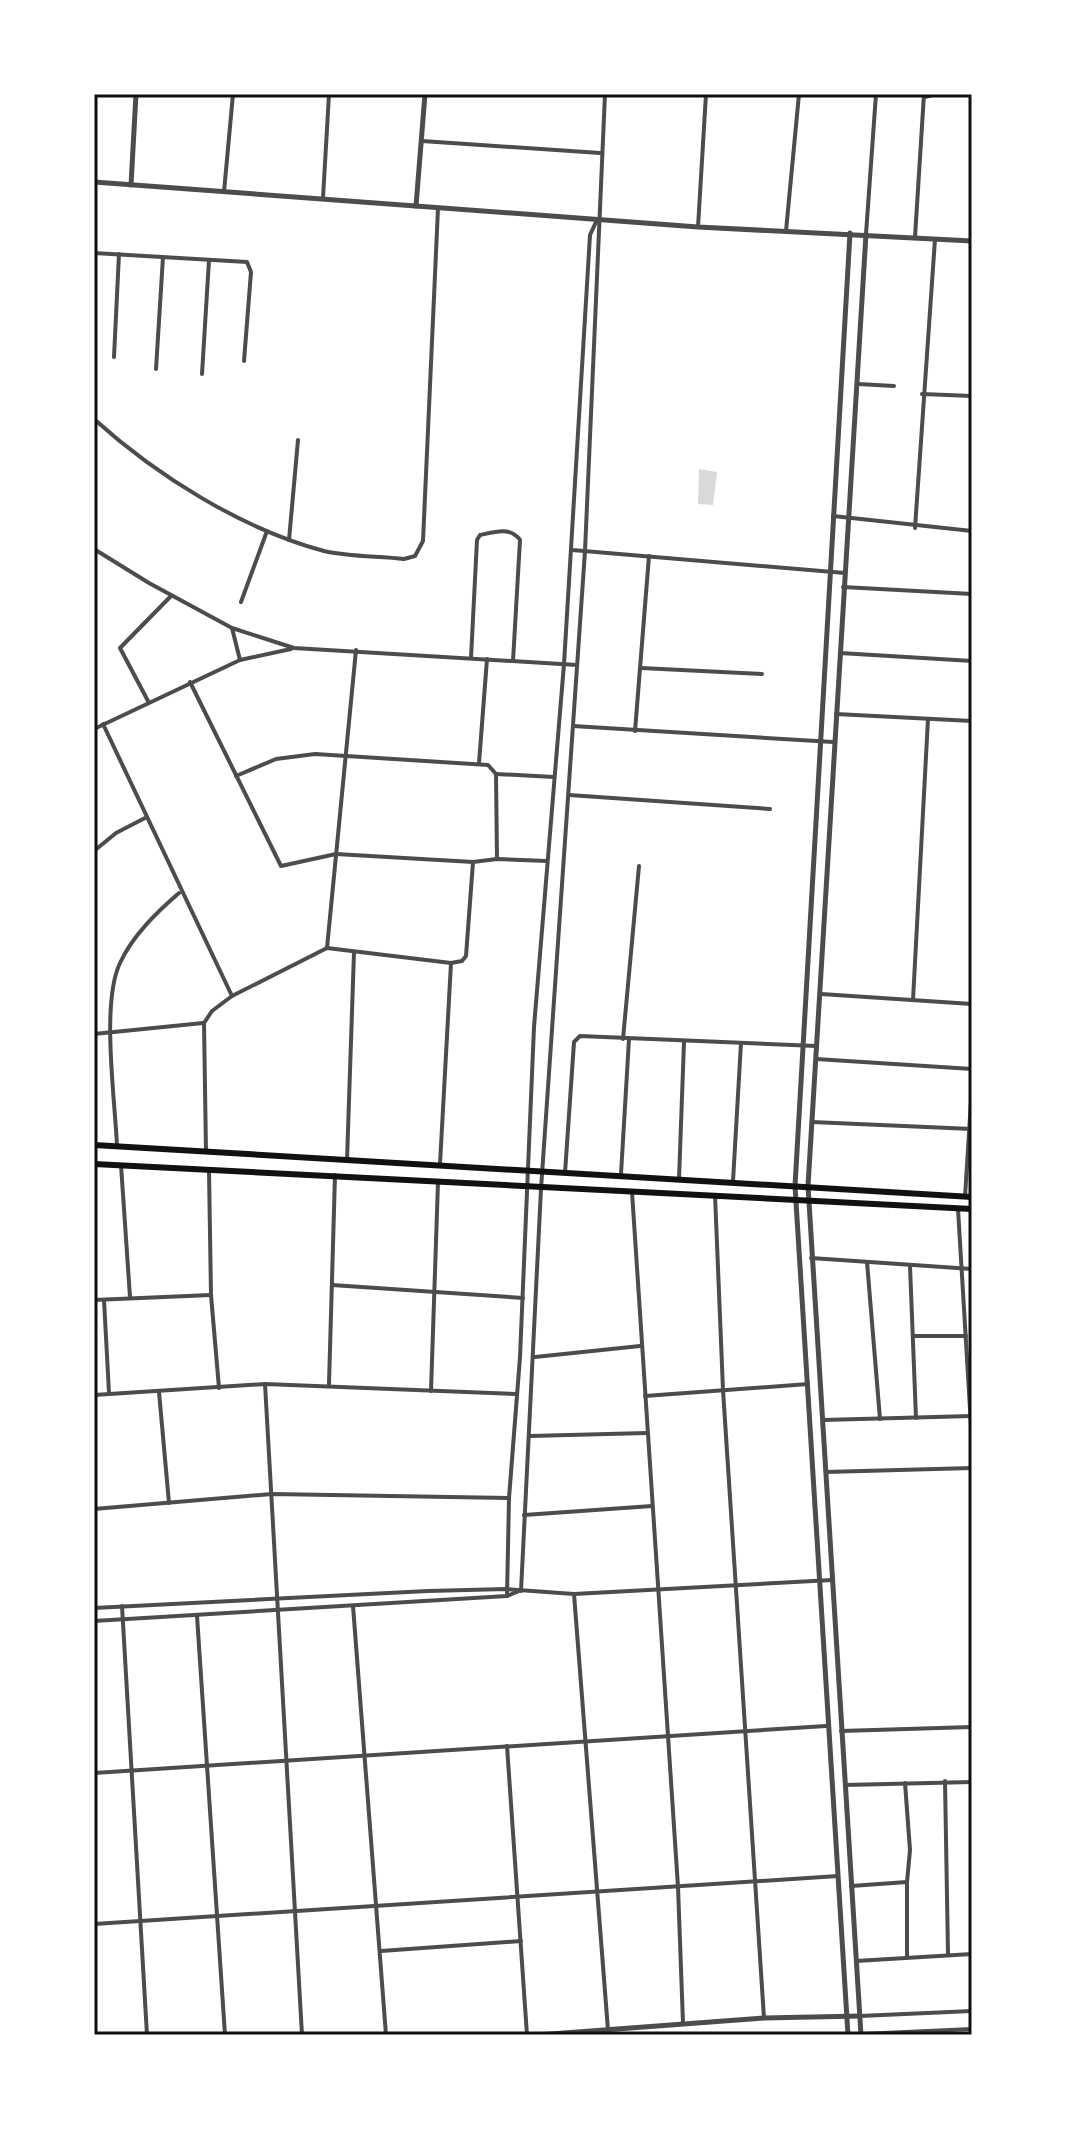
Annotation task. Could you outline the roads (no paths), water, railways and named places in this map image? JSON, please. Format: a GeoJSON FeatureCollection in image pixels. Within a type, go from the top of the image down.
{"type":"FeatureCollection","features":[{"type":"Feature","properties":{"kind":"main road"},"geometry":{"type":"LineString","coordinates":[[94,1145],[969,1197]]}},
{"type":"Feature","properties":{"kind":"main road"},"geometry":{"type":"LineString","coordinates":[[94,1164],[972,1209]]}},
{"type":"Feature","properties":{"kind":"street"},"geometry":{"type":"LineString","coordinates":[[131,185],[136,94]]}},
{"type":"Feature","properties":{"kind":"street"},"geometry":{"type":"LineString","coordinates":[[224,192],[233,94]]}},
{"type":"Feature","properties":{"kind":"street"},"geometry":{"type":"LineString","coordinates":[[323,198],[329,94]]}},
{"type":"Feature","properties":{"kind":"street"},"geometry":{"type":"LineString","coordinates":[[416,206],[425,94]]}},
{"type":"Feature","properties":{"kind":"street"},"geometry":{"type":"LineString","coordinates":[[521,1591],[542,1171],[585,551],[601,236],[597,220],[605,94]]}},
{"type":"Feature","properties":{"kind":"street"},"geometry":{"type":"LineString","coordinates":[[698,227],[706,94]]}},
{"type":"Feature","properties":{"kind":"street"},"geometry":{"type":"LineString","coordinates":[[786,232],[799,94]]}},
{"type":"Feature","properties":{"kind":"street"},"geometry":{"type":"LineString","coordinates":[[861,2035],[808,1186],[833,742],[876,94]]}},
{"type":"Feature","properties":{"kind":"street"},"geometry":{"type":"LineString","coordinates":[[915,237],[925,96],[936,94]]}},
{"type":"Feature","properties":{"kind":"street"},"geometry":{"type":"LineString","coordinates":[[422,141],[600,153]]}},
{"type":"Feature","properties":{"kind":"street"},"geometry":{"type":"LineString","coordinates":[[94,182],[698,227],[972,241]]}},
{"type":"Feature","properties":{"kind":"street"},"geometry":{"type":"LineString","coordinates":[[94,419],[188,489],[267,531],[328,552],[404,559],[415,556],[423,541],[438,208]]}},
{"type":"Feature","properties":{"kind":"street"},"geometry":{"type":"LineString","coordinates":[[507,1596],[509,1498],[528,1188],[526,1171],[572,550],[590,235],[597,220]]}},
{"type":"Feature","properties":{"kind":"street"},"geometry":{"type":"LineString","coordinates":[[850,233],[818,741],[795,1186],[846,2035],[943,2033],[972,2029]]}},
{"type":"Feature","properties":{"kind":"street"},"geometry":{"type":"LineString","coordinates":[[915,528],[935,239]]}},
{"type":"Feature","properties":{"kind":"street"},"geometry":{"type":"LineString","coordinates":[[94,253],[242,261],[250,267],[244,361]]}},
{"type":"Feature","properties":{"kind":"street"},"geometry":{"type":"LineString","coordinates":[[114,357],[119,254]]}},
{"type":"Feature","properties":{"kind":"street"},"geometry":{"type":"LineString","coordinates":[[156,369],[163,257]]}},
{"type":"Feature","properties":{"kind":"street"},"geometry":{"type":"LineString","coordinates":[[202,374],[209,260]]}},
{"type":"Feature","properties":{"kind":"street"},"geometry":{"type":"LineString","coordinates":[[858,384],[894,386]]}},
{"type":"Feature","properties":{"kind":"street"},"geometry":{"type":"LineString","coordinates":[[922,394],[972,396]]}},
{"type":"Feature","properties":{"kind":"street"},"geometry":{"type":"LineString","coordinates":[[289,540],[298,440]]}},
{"type":"Feature","properties":{"kind":"street"},"geometry":{"type":"LineString","coordinates":[[833,516],[915,528],[972,531]]}},
{"type":"Feature","properties":{"kind":"street"},"geometry":{"type":"LineString","coordinates":[[471,658],[477,540],[483,534],[502,530],[515,534],[520,540],[513,661]]}},
{"type":"Feature","properties":{"kind":"street"},"geometry":{"type":"LineString","coordinates":[[241,602],[267,531]]}},
{"type":"Feature","properties":{"kind":"street"},"geometry":{"type":"LineString","coordinates":[[94,549],[232,628],[294,648]]}},
{"type":"Feature","properties":{"kind":"street"},"geometry":{"type":"LineString","coordinates":[[572,550],[845,573]]}},
{"type":"Feature","properties":{"kind":"street"},"geometry":{"type":"LineString","coordinates":[[635,731],[649,556]]}},
{"type":"Feature","properties":{"kind":"street"},"geometry":{"type":"LineString","coordinates":[[843,587],[972,594]]}},
{"type":"Feature","properties":{"kind":"street"},"geometry":{"type":"LineString","coordinates":[[148,701],[120,648],[172,595]]}},
{"type":"Feature","properties":{"kind":"street"},"geometry":{"type":"LineString","coordinates":[[232,628],[240,660]]}},
{"type":"Feature","properties":{"kind":"street"},"geometry":{"type":"LineString","coordinates":[[94,729],[240,660],[294,648],[577,665]]}},
{"type":"Feature","properties":{"kind":"street"},"geometry":{"type":"LineString","coordinates":[[327,948],[356,650]]}},
{"type":"Feature","properties":{"kind":"street"},"geometry":{"type":"LineString","coordinates":[[840,653],[972,661]]}},
{"type":"Feature","properties":{"kind":"street"},"geometry":{"type":"LineString","coordinates":[[479,763],[487,659]]}},
{"type":"Feature","properties":{"kind":"street"},"geometry":{"type":"LineString","coordinates":[[641,668],[762,674]]}},
{"type":"Feature","properties":{"kind":"street"},"geometry":{"type":"LineString","coordinates":[[190,682],[281,866],[336,854],[473,862],[497,859],[548,861]]}},
{"type":"Feature","properties":{"kind":"street"},"geometry":{"type":"LineString","coordinates":[[836,714],[972,721]]}},
{"type":"Feature","properties":{"kind":"street"},"geometry":{"type":"LineString","coordinates":[[913,1000],[928,719]]}},
{"type":"Feature","properties":{"kind":"street"},"geometry":{"type":"LineString","coordinates":[[103,724],[180,892],[232,996]]}},
{"type":"Feature","properties":{"kind":"street"},"geometry":{"type":"LineString","coordinates":[[573,726],[833,742]]}},
{"type":"Feature","properties":{"kind":"street"},"geometry":{"type":"LineString","coordinates":[[236,776],[276,759],[346,754],[479,763],[496,774],[555,777]]}},
{"type":"Feature","properties":{"kind":"street"},"geometry":{"type":"LineString","coordinates":[[496,774],[497,859]]}},
{"type":"Feature","properties":{"kind":"street"},"geometry":{"type":"LineString","coordinates":[[569,795],[770,809]]}},
{"type":"Feature","properties":{"kind":"street"},"geometry":{"type":"LineString","coordinates":[[94,851],[116,833],[145,818]]}},
{"type":"Feature","properties":{"kind":"street"},"geometry":{"type":"LineString","coordinates":[[206,1152],[204,1023],[212,1011],[232,996],[327,948],[451,963],[462,961],[466,956],[473,862]]}},
{"type":"Feature","properties":{"kind":"street"},"geometry":{"type":"LineString","coordinates":[[623,1039],[639,866]]}},
{"type":"Feature","properties":{"kind":"street"},"geometry":{"type":"LineString","coordinates":[[117,1146],[112,985],[120,962],[151,919],[180,892]]}},
{"type":"Feature","properties":{"kind":"street"},"geometry":{"type":"LineString","coordinates":[[347,1160],[354,952]]}},
{"type":"Feature","properties":{"kind":"street"},"geometry":{"type":"LineString","coordinates":[[439,1166],[451,963]]}},
{"type":"Feature","properties":{"kind":"street"},"geometry":{"type":"LineString","coordinates":[[821,994],[972,1004]]}},
{"type":"Feature","properties":{"kind":"street"},"geometry":{"type":"LineString","coordinates":[[94,1034],[204,1023]]}},
{"type":"Feature","properties":{"kind":"street"},"geometry":{"type":"LineString","coordinates":[[565,1173],[574,1042],[580,1036],[816,1046]]}},
{"type":"Feature","properties":{"kind":"street"},"geometry":{"type":"LineString","coordinates":[[621,1174],[629,1039]]}},
{"type":"Feature","properties":{"kind":"street"},"geometry":{"type":"LineString","coordinates":[[679,1179],[684,1042]]}},
{"type":"Feature","properties":{"kind":"street"},"geometry":{"type":"LineString","coordinates":[[733,1181],[741,1043]]}},
{"type":"Feature","properties":{"kind":"street"},"geometry":{"type":"LineString","coordinates":[[816,1059],[972,1069]]}},
{"type":"Feature","properties":{"kind":"street"},"geometry":{"type":"LineString","coordinates":[[969,1197],[972,1085]]}},
{"type":"Feature","properties":{"kind":"street"},"geometry":{"type":"LineString","coordinates":[[812,1122],[971,1129]]}},
{"type":"Feature","properties":{"kind":"street"},"geometry":{"type":"LineString","coordinates":[[121,1165],[130,1297]]}},
{"type":"Feature","properties":{"kind":"street"},"geometry":{"type":"LineString","coordinates":[[209,1170],[211,1295],[219,1388]]}},
{"type":"Feature","properties":{"kind":"street"},"geometry":{"type":"LineString","coordinates":[[329,1384],[335,1175]]}},
{"type":"Feature","properties":{"kind":"street"},"geometry":{"type":"LineString","coordinates":[[431,1391],[438,1182]]}},
{"type":"Feature","properties":{"kind":"street"},"geometry":{"type":"LineString","coordinates":[[632,1192],[678,1887],[683,2023]]}},
{"type":"Feature","properties":{"kind":"street"},"geometry":{"type":"LineString","coordinates":[[715,1195],[723,1390],[764,2018]]}},
{"type":"Feature","properties":{"kind":"street"},"geometry":{"type":"LineString","coordinates":[[958,1208],[972,1442]]}},
{"type":"Feature","properties":{"kind":"street"},"geometry":{"type":"LineString","coordinates":[[811,1258],[972,1269]]}},
{"type":"Feature","properties":{"kind":"street"},"geometry":{"type":"LineString","coordinates":[[867,1261],[880,1419]]}},
{"type":"Feature","properties":{"kind":"street"},"geometry":{"type":"LineString","coordinates":[[910,1266],[916,1418]]}},
{"type":"Feature","properties":{"kind":"street"},"geometry":{"type":"LineString","coordinates":[[332,1285],[434,1289],[523,1298]]}},
{"type":"Feature","properties":{"kind":"street"},"geometry":{"type":"LineString","coordinates":[[94,1300],[211,1295]]}},
{"type":"Feature","properties":{"kind":"street"},"geometry":{"type":"LineString","coordinates":[[104,1300],[109,1394]]}},
{"type":"Feature","properties":{"kind":"street"},"geometry":{"type":"LineString","coordinates":[[914,1336],[966,1336]]}},
{"type":"Feature","properties":{"kind":"street"},"geometry":{"type":"LineString","coordinates":[[535,1357],[640,1346]]}},
{"type":"Feature","properties":{"kind":"street"},"geometry":{"type":"LineString","coordinates":[[94,1395],[265,1384],[329,1384],[517,1394]]}},
{"type":"Feature","properties":{"kind":"street"},"geometry":{"type":"LineString","coordinates":[[265,1384],[302,2035]]}},
{"type":"Feature","properties":{"kind":"street"},"geometry":{"type":"LineString","coordinates":[[645,1396],[808,1384]]}},
{"type":"Feature","properties":{"kind":"street"},"geometry":{"type":"LineString","coordinates":[[159,1392],[169,1503]]}},
{"type":"Feature","properties":{"kind":"street"},"geometry":{"type":"LineString","coordinates":[[823,1420],[971,1416]]}},
{"type":"Feature","properties":{"kind":"street"},"geometry":{"type":"LineString","coordinates":[[530,1436],[647,1433]]}},
{"type":"Feature","properties":{"kind":"street"},"geometry":{"type":"LineString","coordinates":[[826,1472],[972,1468]]}},
{"type":"Feature","properties":{"kind":"street"},"geometry":{"type":"LineString","coordinates":[[94,1509],[272,1494],[509,1498]]}},
{"type":"Feature","properties":{"kind":"street"},"geometry":{"type":"LineString","coordinates":[[524,1515],[652,1506]]}},
{"type":"Feature","properties":{"kind":"street"},"geometry":{"type":"LineString","coordinates":[[94,1608],[506,1589],[574,1594],[832,1580]]}},
{"type":"Feature","properties":{"kind":"street"},"geometry":{"type":"LineString","coordinates":[[94,1621],[507,1596],[521,1591]]}},
{"type":"Feature","properties":{"kind":"street"},"geometry":{"type":"LineString","coordinates":[[574,1594],[600,1892],[608,2030]]}},
{"type":"Feature","properties":{"kind":"street"},"geometry":{"type":"LineString","coordinates":[[122,1606],[147,2035]]}},
{"type":"Feature","properties":{"kind":"street"},"geometry":{"type":"LineString","coordinates":[[353,1606],[362,1756],[386,2035]]}},
{"type":"Feature","properties":{"kind":"street"},"geometry":{"type":"LineString","coordinates":[[197,1616],[225,2035]]}},
{"type":"Feature","properties":{"kind":"street"},"geometry":{"type":"LineString","coordinates":[[94,1773],[826,1726]]}},
{"type":"Feature","properties":{"kind":"street"},"geometry":{"type":"LineString","coordinates":[[841,1731],[972,1727]]}},
{"type":"Feature","properties":{"kind":"street"},"geometry":{"type":"LineString","coordinates":[[507,1746],[527,2035]]}},
{"type":"Feature","properties":{"kind":"street"},"geometry":{"type":"LineString","coordinates":[[945,1781],[948,1954]]}},
{"type":"Feature","properties":{"kind":"street"},"geometry":{"type":"LineString","coordinates":[[845,1785],[972,1782]]}},
{"type":"Feature","properties":{"kind":"street"},"geometry":{"type":"LineString","coordinates":[[905,1783],[910,1850],[907,1957]]}},
{"type":"Feature","properties":{"kind":"street"},"geometry":{"type":"LineString","coordinates":[[94,1924],[838,1876]]}},
{"type":"Feature","properties":{"kind":"street"},"geometry":{"type":"LineString","coordinates":[[851,1886],[907,1882]]}},
{"type":"Feature","properties":{"kind":"street"},"geometry":{"type":"LineString","coordinates":[[381,1951],[521,1941]]}},
{"type":"Feature","properties":{"kind":"street"},"geometry":{"type":"LineString","coordinates":[[856,1961],[972,1954]]}},
{"type":"Feature","properties":{"kind":"street"},"geometry":{"type":"LineString","coordinates":[[537,2035],[764,2018],[972,2011]]}}]}
